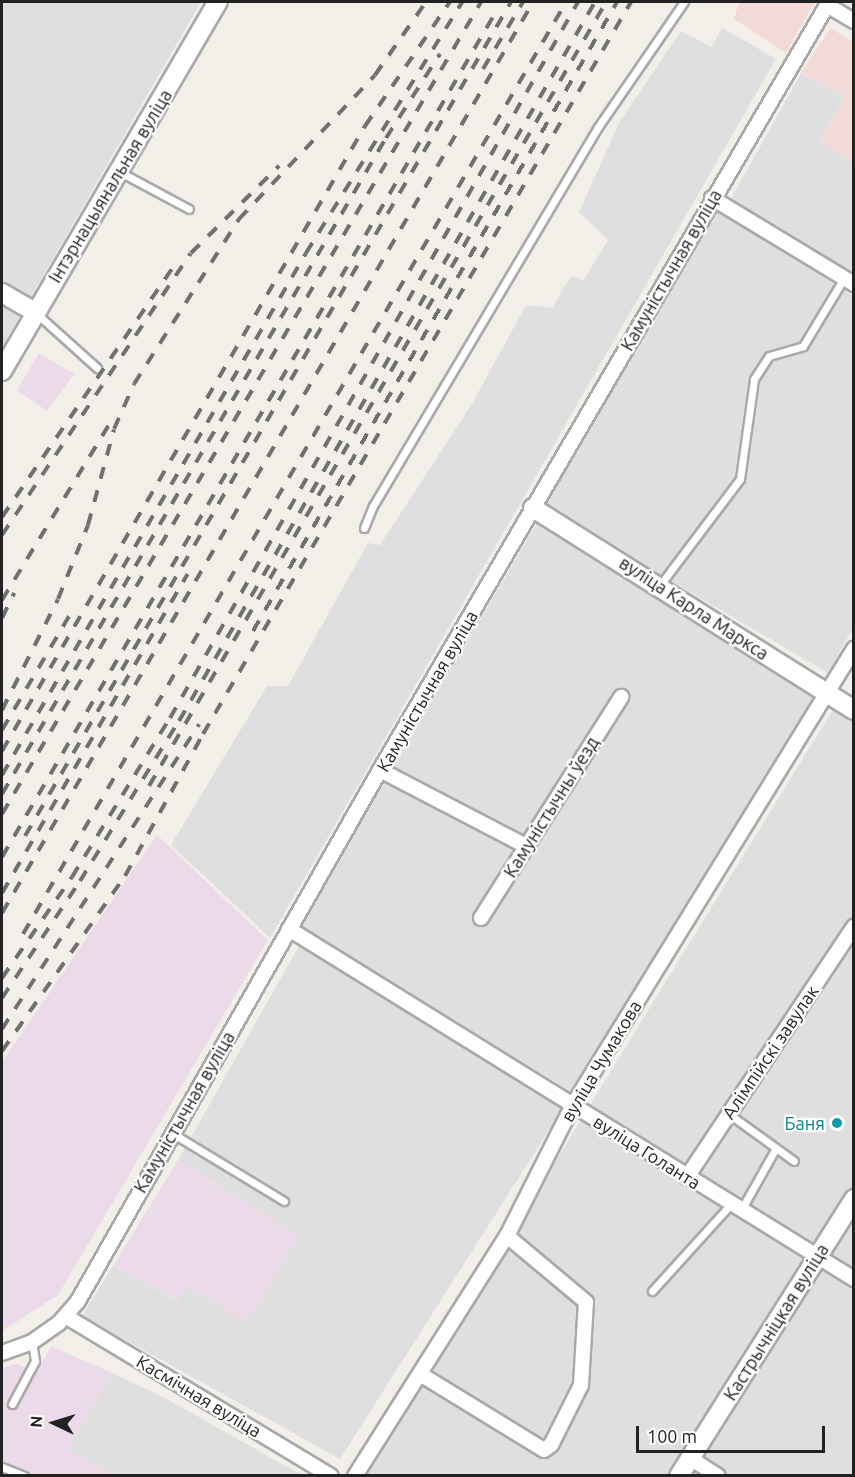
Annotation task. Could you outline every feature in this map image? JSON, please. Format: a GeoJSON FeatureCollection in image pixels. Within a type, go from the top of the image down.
{"type":"FeatureCollection","features":[{"type":"Feature","properties":{"kind":"street","name":"Інтэрнацыянальная вуліца"},"geometry":{"type":"LineString","coordinates":[[2,371],[218,2]]}},
{"type":"Feature","properties":{"kind":"street"},"geometry":{"type":"LineString","coordinates":[[826,3],[854,21]]}},
{"type":"Feature","properties":{"kind":"street","name":"Камуністычная вуліца"},"geometry":{"type":"LineString","coordinates":[[2,1353],[32,1342],[67,1317],[380,770],[826,3]]}},
{"type":"Feature","properties":{"kind":"street"},"geometry":{"type":"LineString","coordinates":[[712,198],[849,281]]}},
{"type":"Feature","properties":{"kind":"street"},"geometry":{"type":"LineString","coordinates":[[2,292],[35,312]]}},
{"type":"Feature","properties":{"kind":"street","name":"вуліца Карла Маркса"},"geometry":{"type":"LineString","coordinates":[[533,508],[660,585],[854,710]]}},
{"type":"Feature","properties":{"kind":"street","name":"вуліца Чумакова"},"geometry":{"type":"LineString","coordinates":[[356,1476],[507,1236],[573,1105],[854,649]]}},
{"type":"Feature","properties":{"kind":"street","name":"Камуністычны ўезд"},"geometry":{"type":"LineString","coordinates":[[481,918],[621,697]]}},
{"type":"Feature","properties":{"kind":"street"},"geometry":{"type":"LineString","coordinates":[[380,770],[526,846]]}},
{"type":"Feature","properties":{"kind":"street","name":"Алімпійскі завулак"},"geometry":{"type":"LineString","coordinates":[[687,1177],[854,927]]}},
{"type":"Feature","properties":{"kind":"street","name":"вуліца Голанта"},"geometry":{"type":"LineString","coordinates":[[289,929],[854,1279]]}},
{"type":"Feature","properties":{"kind":"street","name":"Кастрычніцкая вуліца"},"geometry":{"type":"LineString","coordinates":[[679,1476],[854,1199]]}},
{"type":"Feature","properties":{"kind":"street"},"geometry":{"type":"LineString","coordinates":[[420,1374],[544,1450],[552,1445],[581,1385],[586,1302],[507,1236]]}},
{"type":"Feature","properties":{"kind":"street","name":"Касмічная вуліца"},"geometry":{"type":"LineString","coordinates":[[67,1317],[331,1476]]}},
{"type":"Feature","properties":{"kind":"street"},"geometry":{"type":"LineString","coordinates":[[690,1458],[718,1476]]}},
{"type":"Feature","properties":{"kind":"lane"},"geometry":{"type":"LineString","coordinates":[[364,528],[401,457],[598,127],[684,2]]}},
{"type":"Feature","properties":{"kind":"lane"},"geometry":{"type":"LineString","coordinates":[[119,171],[189,209]]}},
{"type":"Feature","properties":{"kind":"lane"},"geometry":{"type":"LineString","coordinates":[[660,585],[740,479],[754,379],[769,356],[803,346],[849,281]]}},
{"type":"Feature","properties":{"kind":"lane"},"geometry":{"type":"LineString","coordinates":[[35,312],[97,368]]}},
{"type":"Feature","properties":{"kind":"lane"},"geometry":{"type":"LineString","coordinates":[[729,1114],[794,1161]]}},
{"type":"Feature","properties":{"kind":"lane"},"geometry":{"type":"LineString","coordinates":[[172,1133],[284,1201]]}},
{"type":"Feature","properties":{"kind":"lane"},"geometry":{"type":"LineString","coordinates":[[652,1291],[736,1207],[776,1148]]}},
{"type":"Feature","properties":{"kind":"lane"},"geometry":{"type":"LineString","coordinates":[[12,1404],[36,1361],[32,1342]]}},
{"type":"Feature","properties":{"kind":"lane"},"geometry":{"type":"LineString","coordinates":[[2,1467],[24,1476]]}},
{"type":"Feature","properties":{"kind":"shaded area"},"geometry":{"type":"Polygon","coordinates":[[[2,2],[201,2],[2,347],[2,2]]]}},
{"type":"Feature","properties":{"kind":"shaded area"},"geometry":{"type":"Polygon","coordinates":[[[739,2],[815,2],[786,53],[734,19],[739,2]]]}},
{"type":"Feature","properties":{"kind":"shaded area"},"geometry":{"type":"Polygon","coordinates":[[[722,28],[776,59],[270,938],[171,845],[267,686],[288,686],[368,543],[380,545],[472,404],[526,305],[552,308],[571,276],[583,281],[608,240],[579,212],[620,121],[681,31],[712,47],[722,28]]]}},
{"type":"Feature","properties":{"kind":"shaded area"},"geometry":{"type":"Polygon","coordinates":[[[831,28],[853,42],[853,162],[820,142],[845,97],[801,73],[831,28]]]}},
{"type":"Feature","properties":{"kind":"shaded area"},"geometry":{"type":"Polygon","coordinates":[[[801,73],[845,97],[820,141],[853,162],[853,274],[731,199],[801,73]]]}},
{"type":"Feature","properties":{"kind":"shaded area"},"geometry":{"type":"Polygon","coordinates":[[[715,208],[853,296],[853,628],[828,673],[543,506],[715,208]]]}},
{"type":"Feature","properties":{"kind":"shaded area"},"geometry":{"type":"Polygon","coordinates":[[[39,353],[74,374],[47,411],[17,390],[39,353]]]}},
{"type":"Feature","properties":{"kind":"shaded area"},"geometry":{"type":"Polygon","coordinates":[[[537,523],[817,694],[572,1092],[300,926],[537,523]]]}},
{"type":"Feature","properties":{"kind":"shaded area"},"geometry":{"type":"Polygon","coordinates":[[[834,708],[853,719],[853,1475],[362,1476],[834,708]]]}},
{"type":"Feature","properties":{"kind":"shaded area"},"geometry":{"type":"Polygon","coordinates":[[[157,835],[268,940],[58,1295],[2,1331],[2,1062],[157,835]]]}},
{"type":"Feature","properties":{"kind":"shaded area"},"geometry":{"type":"Polygon","coordinates":[[[299,946],[563,1108],[340,1459],[82,1316],[113,1266],[178,1301],[186,1286],[299,1236],[178,1160],[299,946]]]}},
{"type":"Feature","properties":{"kind":"shaded area"},"geometry":{"type":"Polygon","coordinates":[[[178,1160],[299,1236],[247,1322],[186,1286],[179,1301],[113,1266],[178,1160]]]}},
{"type":"Feature","properties":{"kind":"shaded area"},"geometry":{"type":"Polygon","coordinates":[[[51,1346],[112,1373],[67,1449],[112,1475],[2,1476],[2,1368],[17,1364],[37,1372],[51,1346]]]}},
{"type":"Feature","properties":{"kind":"shaded area"},"geometry":{"type":"Polygon","coordinates":[[[112,1373],[165,1398],[302,1475],[112,1475],[67,1449],[112,1373]]]}},
{"type":"Feature","properties":{"kind":"railway"},"geometry":{"type":"LineString","coordinates":[[2,710],[58,599],[88,525],[114,429],[134,384],[239,219],[375,75],[426,2]]}},
{"type":"Feature","properties":{"kind":"railway"},"geometry":{"type":"LineString","coordinates":[[2,751],[365,126],[450,2]]}},
{"type":"Feature","properties":{"kind":"railway"},"geometry":{"type":"LineString","coordinates":[[2,775],[306,253],[462,2]]}},
{"type":"Feature","properties":{"kind":"railway"},"geometry":{"type":"LineString","coordinates":[[2,814],[481,2]]}},
{"type":"Feature","properties":{"kind":"railway"},"geometry":{"type":"LineString","coordinates":[[25,836],[511,2]]}},
{"type":"Feature","properties":{"kind":"railway"},"geometry":{"type":"LineString","coordinates":[[483,69],[523,2]]}},
{"type":"Feature","properties":{"kind":"railway"},"geometry":{"type":"LineString","coordinates":[[2,913],[533,2]]}},
{"type":"Feature","properties":{"kind":"railway"},"geometry":{"type":"LineString","coordinates":[[23,934],[566,2]]}},
{"type":"Feature","properties":{"kind":"railway"},"geometry":{"type":"LineString","coordinates":[[2,978],[72,877],[170,718],[578,2]]}},
{"type":"Feature","properties":{"kind":"railway"},"geometry":{"type":"LineString","coordinates":[[2,998],[80,881],[179,721],[595,2]]}},
{"type":"Feature","properties":{"kind":"railway"},"geometry":{"type":"LineString","coordinates":[[149,786],[606,2]]}},
{"type":"Feature","properties":{"kind":"railway"},"geometry":{"type":"LineString","coordinates":[[253,631],[617,2]]}},
{"type":"Feature","properties":{"kind":"railway"},"geometry":{"type":"LineString","coordinates":[[2,1051],[125,876],[203,734],[631,2]]}},
{"type":"Feature","properties":{"kind":"railway"},"geometry":{"type":"LineString","coordinates":[[2,857],[497,10]]}},
{"type":"Feature","properties":{"kind":"railway"},"geometry":{"type":"LineString","coordinates":[[2,794],[386,138],[440,54]]}},
{"type":"Feature","properties":{"kind":"railway"},"geometry":{"type":"LineString","coordinates":[[2,535],[191,253],[279,166]]}},
{"type":"Feature","properties":{"kind":"railway"},"geometry":{"type":"LineString","coordinates":[[2,517],[175,264]]}},
{"type":"Feature","properties":{"kind":"railway"},"geometry":{"type":"LineString","coordinates":[[2,600],[112,420]]}},
{"type":"Feature","properties":{"kind":"railway"},"geometry":{"type":"LineString","coordinates":[[2,893],[188,574]]}},
{"type":"Feature","properties":{"kind":"railway"},"geometry":{"type":"LineString","coordinates":[[2,618],[14,593]]}},
{"type":"Feature","properties":{"kind":"railway"},"geometry":{"type":"LineString","coordinates":[[2,730],[71,613]]}},
{"type":"Feature","properties":{"kind":"railway"},"geometry":{"type":"LineString","coordinates":[[2,1029],[199,724]]}},
{"type":"Feature","properties":{"kind":"place","name":"Баня"},"geometry":{"type":"Point","coordinates":[837,1123]}}]}
